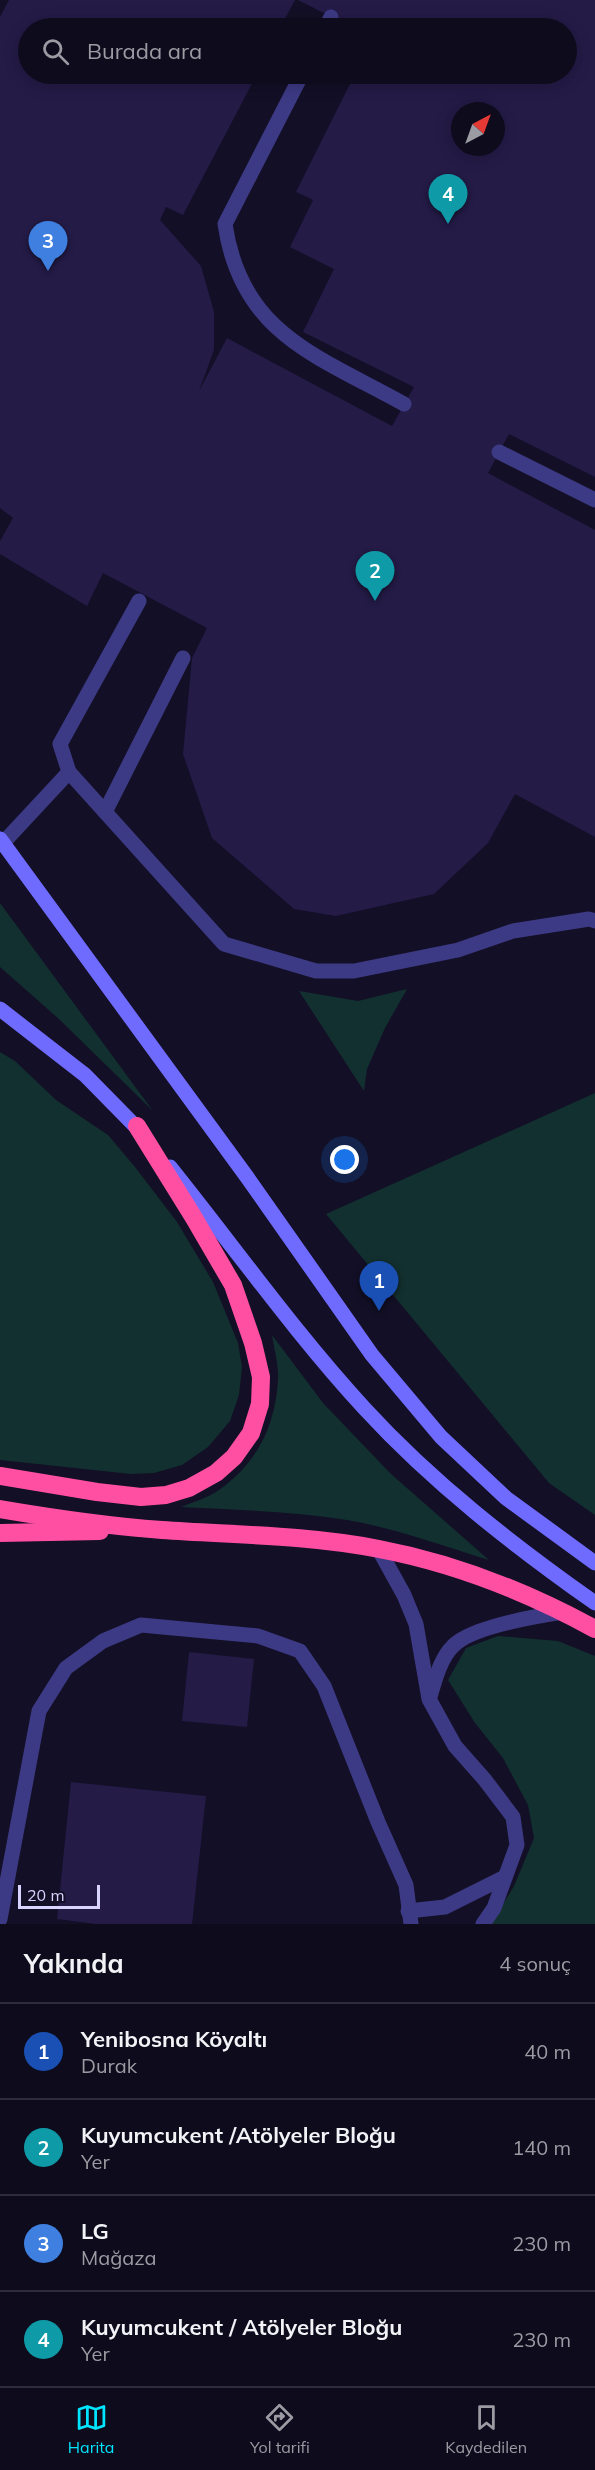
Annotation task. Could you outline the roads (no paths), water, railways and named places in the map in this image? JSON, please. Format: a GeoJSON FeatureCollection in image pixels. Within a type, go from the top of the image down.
{"type":"FeatureCollection","features":[{"type":"Feature","properties":{"kind":"highway"},"geometry":{"type":"LineString","coordinates":[[0,1476],[97,1492],[141,1497],[166,1495],[189,1488],[216,1473],[234,1457],[251,1433],[260,1404],[261,1377],[253,1343],[233,1285],[137,1126]]}},
{"type":"Feature","properties":{"kind":"highway"},"geometry":{"type":"LineString","coordinates":[[0,1509],[158,1530],[299,1539],[378,1548],[442,1564],[563,1611],[595,1629]]}},
{"type":"Feature","properties":{"kind":"highway"},"geometry":{"type":"LineString","coordinates":[[0,1533],[158,1530]]}},
{"type":"Feature","properties":{"kind":"main road"},"geometry":{"type":"LineString","coordinates":[[1,841],[247,1178],[372,1354],[449,1445],[506,1498],[592,1560]]}},
{"type":"Feature","properties":{"kind":"main road"},"geometry":{"type":"LineString","coordinates":[[0,1009],[85,1075],[137,1126],[220,1229],[303,1338],[366,1410],[408,1453],[523,1552],[595,1603]]}},
{"type":"Feature","properties":{"kind":"lane"},"geometry":{"type":"LineString","coordinates":[[297,84],[225,224],[232,259],[246,291],[260,312],[277,329],[297,344],[404,404]]}},
{"type":"Feature","properties":{"kind":"lane"},"geometry":{"type":"LineString","coordinates":[[500,452],[595,500]]}},
{"type":"Feature","properties":{"kind":"lane"},"geometry":{"type":"LineString","coordinates":[[140,601],[60,744],[69,772],[224,944],[316,971],[354,971],[458,950],[513,931],[589,919],[595,921]]}},
{"type":"Feature","properties":{"kind":"lane"},"geometry":{"type":"LineString","coordinates":[[105,812],[183,658]]}},
{"type":"Feature","properties":{"kind":"lane"},"geometry":{"type":"LineString","coordinates":[[1,841],[69,772]]}},
{"type":"Feature","properties":{"kind":"lane"},"geometry":{"type":"LineString","coordinates":[[378,1548],[404,1595],[416,1624],[429,1700],[455,1746],[513,1816],[517,1845],[494,1908],[483,1924]]}},
{"type":"Feature","properties":{"kind":"lane"},"geometry":{"type":"LineString","coordinates":[[429,1700],[438,1670],[453,1646],[472,1634],[563,1611]]}},
{"type":"Feature","properties":{"kind":"lane"},"geometry":{"type":"LineString","coordinates":[[0,1920],[39,1712],[66,1668],[103,1641],[141,1625],[258,1635],[300,1651],[324,1686],[378,1822],[406,1885],[410,1917],[445,1907],[505,1877]]}},
{"type":"Feature","properties":{"kind":"place","name":"Kuyumcukent / Atölyeler Bloğu"},"geometry":{"type":"Point","coordinates":[448,224]}},
{"type":"Feature","properties":{"kind":"place","name":"LG"},"geometry":{"type":"Point","coordinates":[48,271]}},
{"type":"Feature","properties":{"kind":"place","name":"Kuyumcukent /Atölyeler Bloğu"},"geometry":{"type":"Point","coordinates":[375,601]}},
{"type":"Feature","properties":{"kind":"place","name":"Yenibosna Köyaltı"},"geometry":{"type":"Point","coordinates":[379,1311]}}]}
